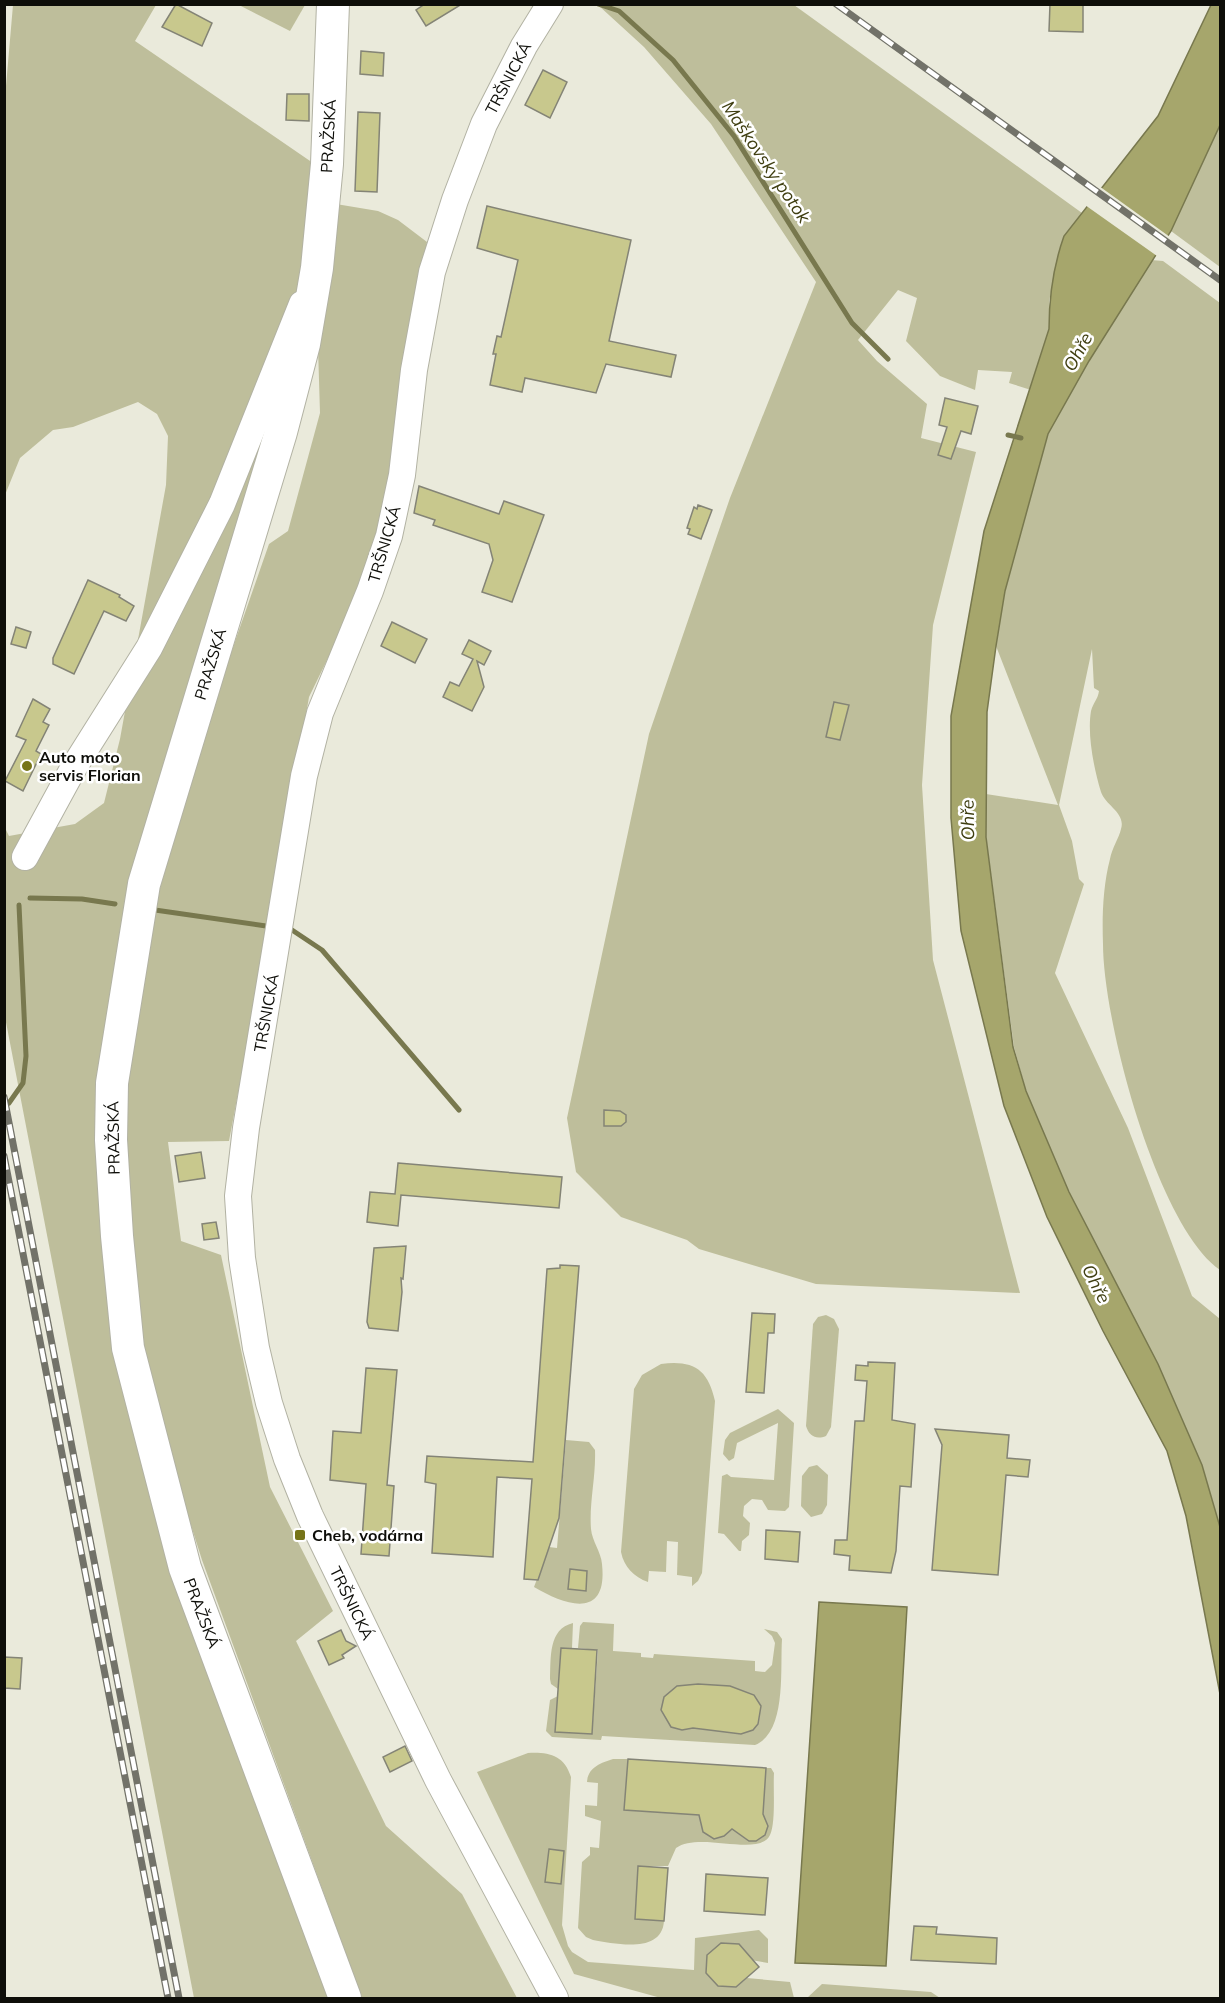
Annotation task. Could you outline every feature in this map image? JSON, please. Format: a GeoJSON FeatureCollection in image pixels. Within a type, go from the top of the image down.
{"type":"FeatureCollection","features":[{"type":"Feature","properties":{"kind":"main road","name":"PRAŽSKÁ"},"geometry":{"type":"LineString","coordinates":[[333,4],[327,164],[317,268],[304,344],[281,432],[144,884],[112,1083],[111,1140],[117,1236],[128,1348],[185,1568],[345,1998]]}},
{"type":"Feature","properties":{"kind":"street","name":"TRŠNICKÁ"},"geometry":{"type":"LineString","coordinates":[[550,4],[524,46],[484,124],[455,200],[432,272],[414,370],[402,475],[391,526],[370,591],[320,713],[304,776],[241,1162],[238,1206],[242,1258],[256,1348],[269,1403],[287,1459],[315,1526],[438,1780],[555,1998]]}},
{"type":"Feature","properties":{"kind":"street","name":"PRAŽSKÁ"},"geometry":{"type":"LineString","coordinates":[[25,857],[74,767],[148,648],[222,504],[317,268]]}},
{"type":"Feature","properties":{"kind":"green space"},"geometry":{"type":"Polygon","coordinates":[[[305,4],[290,31],[239,5],[305,4]]]}},
{"type":"Feature","properties":{"kind":"green space"},"geometry":{"type":"Polygon","coordinates":[[[13,5],[156,5],[135,41],[313,163],[303,266],[268,429],[133,882],[114,1350],[333,1998],[194,1998],[5,1017],[5,828],[9,836],[75,824],[104,803],[120,739],[166,485],[168,436],[157,414],[138,402],[73,427],[53,430],[20,458],[5,495],[4,109],[13,5]]]}},
{"type":"Feature","properties":{"kind":"green space"},"geometry":{"type":"Polygon","coordinates":[[[598,5],[794,5],[1082,213],[1064,236],[1049,301],[1049,329],[1031,390],[1009,383],[1012,372],[978,370],[975,390],[940,376],[906,341],[917,298],[898,290],[858,340],[877,361],[927,404],[921,438],[976,452],[933,625],[922,785],[933,960],[1020,1293],[816,1284],[699,1249],[687,1240],[621,1217],[576,1172],[567,1118],[649,734],[730,498],[816,282],[711,124],[644,47],[598,5]]]}},
{"type":"Feature","properties":{"kind":"green space"},"geometry":{"type":"Polygon","coordinates":[[[1220,125],[1220,267],[1171,231],[1220,125]]]}},
{"type":"Feature","properties":{"kind":"green space"},"geometry":{"type":"Polygon","coordinates":[[[336,204],[378,211],[398,220],[427,242],[385,508],[364,584],[309,697],[272,913],[229,1141],[168,1142],[181,1241],[221,1255],[270,1487],[333,1611],[296,1641],[386,1826],[462,1894],[517,1998],[362,1998],[202,1560],[171,1462],[141,1346],[125,1140],[126,1085],[148,940],[160,888],[223,676],[269,544],[288,531],[320,413],[318,347],[336,204]]]}},
{"type":"Feature","properties":{"kind":"green space"},"geometry":{"type":"Polygon","coordinates":[[[1151,260],[1163,261],[1220,303],[1220,1270],[1197,1247],[1175,1211],[1155,1168],[1123,1069],[1112,1021],[1105,978],[1104,890],[1111,855],[1122,823],[1121,818],[1101,792],[1094,763],[1090,720],[1099,691],[1094,688],[1092,649],[1059,805],[1072,841],[1079,879],[1084,884],[1055,973],[1128,1128],[1192,1296],[1220,1319],[1220,1527],[1202,1465],[1158,1364],[1069,1192],[1026,1091],[1014,1047],[986,837],[986,794],[1058,805],[996,646],[1005,591],[1048,434],[1089,361],[1151,260]]]}},
{"type":"Feature","properties":{"kind":"green space"},"geometry":{"type":"Polygon","coordinates":[[[826,1315],[834,1319],[839,1329],[831,1427],[826,1436],[819,1438],[811,1435],[806,1426],[813,1324],[818,1317],[826,1315]]]}},
{"type":"Feature","properties":{"kind":"green space"},"geometry":{"type":"Polygon","coordinates":[[[661,1364],[682,1364],[697,1369],[708,1381],[715,1401],[702,1573],[692,1586],[692,1577],[677,1575],[678,1542],[667,1541],[666,1572],[649,1571],[648,1582],[630,1571],[621,1552],[634,1389],[642,1375],[661,1364]]]}},
{"type":"Feature","properties":{"kind":"green space"},"geometry":{"type":"Polygon","coordinates":[[[778,1409],[794,1423],[789,1507],[785,1511],[768,1510],[762,1500],[752,1499],[744,1506],[743,1516],[750,1523],[749,1535],[742,1541],[741,1551],[739,1551],[724,1534],[718,1533],[722,1476],[727,1474],[731,1477],[774,1480],[778,1423],[737,1443],[734,1458],[729,1461],[723,1454],[725,1440],[730,1433],[778,1409]]]}},
{"type":"Feature","properties":{"kind":"green space"},"geometry":{"type":"Polygon","coordinates":[[[566,1440],[589,1442],[595,1450],[591,1529],[602,1564],[602,1582],[598,1594],[592,1601],[582,1604],[559,1599],[534,1587],[549,1547],[557,1548],[566,1440]]]}},
{"type":"Feature","properties":{"kind":"green space"},"geometry":{"type":"Polygon","coordinates":[[[817,1465],[828,1475],[827,1505],[822,1514],[811,1517],[801,1506],[802,1476],[809,1467],[817,1465]]]}},
{"type":"Feature","properties":{"kind":"green space"},"geometry":{"type":"Polygon","coordinates":[[[583,1622],[614,1624],[613,1651],[641,1653],[641,1657],[653,1658],[654,1654],[755,1661],[755,1671],[765,1672],[772,1665],[775,1643],[772,1636],[764,1629],[777,1632],[782,1639],[781,1682],[777,1714],[772,1727],[765,1738],[755,1745],[602,1736],[601,1740],[552,1737],[546,1731],[550,1700],[558,1696],[592,1734],[598,1650],[578,1648],[580,1626],[583,1622]]]}},
{"type":"Feature","properties":{"kind":"green space"},"geometry":{"type":"Polygon","coordinates":[[[573,1623],[572,1648],[561,1648],[558,1689],[551,1684],[550,1679],[552,1645],[559,1631],[573,1623]]]}},
{"type":"Feature","properties":{"kind":"green space"},"geometry":{"type":"Polygon","coordinates":[[[528,1753],[555,1756],[564,1764],[571,1777],[562,1925],[572,1952],[588,1962],[694,1970],[695,1938],[759,1930],[768,1939],[768,1963],[751,1960],[706,1973],[718,1986],[736,1987],[747,1978],[790,1982],[794,1998],[661,1998],[574,1974],[477,1772],[528,1753]]]}},
{"type":"Feature","properties":{"kind":"green space"},"geometry":{"type":"Polygon","coordinates":[[[613,1759],[628,1759],[625,1810],[682,1814],[764,1795],[766,1768],[771,1768],[774,1773],[772,1829],[764,1841],[742,1845],[699,1842],[686,1844],[676,1848],[668,1866],[638,1866],[635,1919],[664,1921],[661,1931],[647,1943],[625,1944],[593,1940],[586,1937],[578,1928],[582,1862],[590,1855],[590,1847],[599,1848],[601,1821],[585,1816],[585,1805],[597,1806],[598,1783],[587,1782],[588,1777],[596,1766],[613,1759]]]}},
{"type":"Feature","properties":{"kind":"green space"},"geometry":{"type":"Polygon","coordinates":[[[822,1984],[931,1992],[940,1998],[807,1998],[822,1984]]]}},
{"type":"Feature","properties":{"kind":"water","name":"Ohře"},"geometry":{"type":"Polygon","coordinates":[[[1211,5],[1220,5],[1220,125],[1171,231],[1089,361],[1048,434],[1005,591],[987,712],[986,837],[1013,1047],[1026,1091],[1069,1192],[1158,1364],[1202,1465],[1220,1527],[1220,1694],[1186,1516],[1167,1451],[1103,1331],[1047,1217],[1004,1106],[961,931],[951,818],[951,716],[984,531],[1049,329],[1052,282],[1060,248],[1064,236],[1158,116],[1211,5]]]}},
{"type":"Feature","properties":{"kind":"water"},"geometry":{"type":"Polygon","coordinates":[[[819,1602],[907,1607],[886,1966],[795,1963],[819,1602]]]}},
{"type":"Feature","properties":{"kind":"pier"},"geometry":{"type":"Polygon","coordinates":[[[1099,186],[1170,237],[1157,256],[1085,205],[1099,186]]]}},
{"type":"Feature","properties":{"kind":"building"},"geometry":{"type":"Polygon","coordinates":[[[176,4],[212,23],[202,46],[162,27],[176,4]]]}},
{"type":"Feature","properties":{"kind":"building"},"geometry":{"type":"Polygon","coordinates":[[[425,4],[462,4],[426,26],[416,10],[425,4]]]}},
{"type":"Feature","properties":{"kind":"building"},"geometry":{"type":"Polygon","coordinates":[[[1050,4],[1083,4],[1083,32],[1049,31],[1050,4]]]}},
{"type":"Feature","properties":{"kind":"building"},"geometry":{"type":"Polygon","coordinates":[[[361,51],[384,53],[383,76],[360,74],[361,51]]]}},
{"type":"Feature","properties":{"kind":"building"},"geometry":{"type":"Polygon","coordinates":[[[543,70],[567,82],[550,118],[525,105],[543,70]]]}},
{"type":"Feature","properties":{"kind":"building"},"geometry":{"type":"Polygon","coordinates":[[[287,94],[309,94],[309,121],[286,120],[287,94]]]}},
{"type":"Feature","properties":{"kind":"building"},"geometry":{"type":"Polygon","coordinates":[[[358,112],[380,113],[377,192],[355,191],[358,112]]]}},
{"type":"Feature","properties":{"kind":"building"},"geometry":{"type":"Polygon","coordinates":[[[487,206],[631,240],[609,341],[676,355],[671,377],[606,364],[596,393],[525,378],[522,392],[490,385],[497,336],[501,337],[518,260],[477,248],[487,206]]]}},
{"type":"Feature","properties":{"kind":"building"},"geometry":{"type":"Polygon","coordinates":[[[945,398],[978,406],[971,434],[961,431],[951,459],[938,455],[947,427],[939,425],[945,398]]]}},
{"type":"Feature","properties":{"kind":"building"},"geometry":{"type":"Polygon","coordinates":[[[419,486],[499,514],[504,501],[544,515],[512,602],[482,592],[493,560],[489,544],[433,525],[435,520],[414,513],[419,486]]]}},
{"type":"Feature","properties":{"kind":"building"},"geometry":{"type":"Polygon","coordinates":[[[698,505],[712,510],[701,539],[688,534],[690,529],[687,528],[694,507],[697,509],[698,505]]]}},
{"type":"Feature","properties":{"kind":"building"},"geometry":{"type":"Polygon","coordinates":[[[88,580],[120,595],[119,597],[134,606],[126,621],[104,611],[74,674],[53,664],[53,658],[88,580]]]}},
{"type":"Feature","properties":{"kind":"building"},"geometry":{"type":"Polygon","coordinates":[[[392,622],[427,639],[415,663],[381,646],[392,622]]]}},
{"type":"Feature","properties":{"kind":"building"},"geometry":{"type":"Polygon","coordinates":[[[16,627],[31,632],[26,648],[11,644],[16,627]]]}},
{"type":"Feature","properties":{"kind":"building"},"geometry":{"type":"Polygon","coordinates":[[[469,640],[491,651],[484,665],[477,661],[484,687],[472,711],[443,697],[450,682],[459,686],[473,659],[462,654],[469,640]]]}},
{"type":"Feature","properties":{"kind":"building"},"geometry":{"type":"Polygon","coordinates":[[[33,699],[50,709],[43,722],[49,725],[36,751],[41,754],[23,791],[5,781],[26,740],[16,736],[33,699]]]}},
{"type":"Feature","properties":{"kind":"building"},"geometry":{"type":"Polygon","coordinates":[[[834,702],[849,705],[840,740],[826,737],[834,702]]]}},
{"type":"Feature","properties":{"kind":"building"},"geometry":{"type":"Polygon","coordinates":[[[604,1110],[620,1111],[626,1115],[626,1122],[621,1126],[604,1126],[604,1110]]]}},
{"type":"Feature","properties":{"kind":"building"},"geometry":{"type":"Polygon","coordinates":[[[201,1152],[205,1178],[179,1182],[175,1156],[201,1152]]]}},
{"type":"Feature","properties":{"kind":"building"},"geometry":{"type":"Polygon","coordinates":[[[398,1163],[562,1177],[559,1208],[401,1195],[398,1226],[367,1222],[370,1192],[395,1194],[398,1163]]]}},
{"type":"Feature","properties":{"kind":"building"},"geometry":{"type":"Polygon","coordinates":[[[216,1222],[219,1238],[204,1240],[202,1224],[216,1222]]]}},
{"type":"Feature","properties":{"kind":"building"},"geometry":{"type":"Polygon","coordinates":[[[406,1246],[403,1279],[401,1278],[398,1331],[369,1328],[367,1322],[374,1248],[406,1246]]]}},
{"type":"Feature","properties":{"kind":"building"},"geometry":{"type":"Polygon","coordinates":[[[560,1265],[579,1266],[559,1518],[538,1580],[524,1579],[532,1479],[497,1477],[493,1557],[432,1553],[436,1484],[425,1482],[427,1456],[533,1462],[547,1269],[560,1268],[560,1265]]]}},
{"type":"Feature","properties":{"kind":"building"},"geometry":{"type":"Polygon","coordinates":[[[752,1313],[775,1314],[774,1333],[768,1333],[764,1393],[746,1392],[752,1313]]]}},
{"type":"Feature","properties":{"kind":"building"},"geometry":{"type":"Polygon","coordinates":[[[868,1362],[895,1363],[892,1420],[915,1424],[911,1487],[900,1486],[896,1551],[891,1573],[849,1570],[850,1556],[834,1554],[835,1540],[847,1540],[855,1421],[864,1421],[867,1381],[855,1380],[856,1365],[868,1366],[868,1362]]]}},
{"type":"Feature","properties":{"kind":"building"},"geometry":{"type":"Polygon","coordinates":[[[366,1368],[397,1370],[387,1485],[394,1486],[389,1556],[361,1554],[366,1484],[330,1480],[333,1431],[361,1433],[366,1368]]]}},
{"type":"Feature","properties":{"kind":"building"},"geometry":{"type":"Polygon","coordinates":[[[935,1429],[1009,1435],[1007,1458],[1030,1460],[1028,1477],[1006,1475],[998,1575],[932,1570],[942,1445],[935,1429]]]}},
{"type":"Feature","properties":{"kind":"building"},"geometry":{"type":"Polygon","coordinates":[[[766,1530],[800,1532],[798,1562],[765,1559],[766,1530]]]}},
{"type":"Feature","properties":{"kind":"building"},"geometry":{"type":"Polygon","coordinates":[[[570,1569],[587,1571],[586,1591],[568,1589],[570,1569]]]}},
{"type":"Feature","properties":{"kind":"building"},"geometry":{"type":"Polygon","coordinates":[[[341,1630],[346,1641],[356,1646],[342,1655],[344,1658],[329,1665],[318,1641],[341,1630]]]}},
{"type":"Feature","properties":{"kind":"building"},"geometry":{"type":"Polygon","coordinates":[[[561,1648],[597,1650],[592,1734],[555,1732],[561,1648]]]}},
{"type":"Feature","properties":{"kind":"building"},"geometry":{"type":"Polygon","coordinates":[[[4,1657],[22,1658],[20,1689],[4,1688],[4,1657]]]}},
{"type":"Feature","properties":{"kind":"building"},"geometry":{"type":"Polygon","coordinates":[[[698,1684],[730,1686],[754,1695],[761,1706],[758,1724],[753,1730],[741,1734],[693,1728],[682,1730],[671,1727],[661,1710],[664,1697],[677,1686],[698,1684]]]}},
{"type":"Feature","properties":{"kind":"building"},"geometry":{"type":"Polygon","coordinates":[[[405,1746],[412,1761],[390,1772],[383,1757],[405,1746]]]}},
{"type":"Feature","properties":{"kind":"building"},"geometry":{"type":"Polygon","coordinates":[[[628,1759],[766,1768],[763,1814],[768,1826],[765,1835],[756,1841],[749,1841],[732,1829],[724,1836],[714,1839],[703,1832],[699,1815],[624,1810],[628,1759]]]}},
{"type":"Feature","properties":{"kind":"building"},"geometry":{"type":"Polygon","coordinates":[[[549,1849],[564,1851],[561,1884],[545,1882],[549,1849]]]}},
{"type":"Feature","properties":{"kind":"building"},"geometry":{"type":"Polygon","coordinates":[[[638,1866],[668,1868],[664,1921],[635,1919],[638,1866]]]}},
{"type":"Feature","properties":{"kind":"building"},"geometry":{"type":"Polygon","coordinates":[[[706,1874],[768,1878],[765,1915],[704,1911],[706,1874]]]}},
{"type":"Feature","properties":{"kind":"building"},"geometry":{"type":"Polygon","coordinates":[[[914,1926],[937,1927],[936,1934],[997,1938],[996,1964],[911,1960],[914,1926]]]}},
{"type":"Feature","properties":{"kind":"building"},"geometry":{"type":"Polygon","coordinates":[[[721,1943],[739,1944],[759,1967],[736,1987],[718,1986],[706,1973],[707,1955],[721,1943]]]}},
{"type":"Feature","properties":{"kind":"waterway","name":"Maškovský potok"},"geometry":{"type":"LineString","coordinates":[[598,4],[619,11],[673,60],[734,136],[852,323],[888,359]]}},
{"type":"Feature","properties":{"kind":"waterway","name":"Maškovský potok"},"geometry":{"type":"LineString","coordinates":[[1008,435],[1021,438]]}},
{"type":"Feature","properties":{"kind":"waterway"},"geometry":{"type":"LineString","coordinates":[[30,898],[82,899],[115,904]]}},
{"type":"Feature","properties":{"kind":"waterway"},"geometry":{"type":"LineString","coordinates":[[9,1103],[23,1083],[26,1056],[19,905]]}},
{"type":"Feature","properties":{"kind":"waterway"},"geometry":{"type":"LineString","coordinates":[[155,910],[266,926]]}},
{"type":"Feature","properties":{"kind":"waterway"},"geometry":{"type":"LineString","coordinates":[[292,930],[322,950],[459,1110]]}},
{"type":"Feature","properties":{"kind":"railway"},"geometry":{"type":"LineString","coordinates":[[836,4],[1220,280]]}},
{"type":"Feature","properties":{"kind":"railway"},"geometry":{"type":"LineString","coordinates":[[4,1097],[179,1998]]}},
{"type":"Feature","properties":{"kind":"railway"},"geometry":{"type":"LineString","coordinates":[[4,1156],[168,1998]]}},
{"type":"Feature","properties":{"kind":"place","name":"Auto moto servis Florian"},"geometry":{"type":"Point","coordinates":[27,766]}},
{"type":"Feature","properties":{"kind":"place","name":"Cheb, vodárna"},"geometry":{"type":"Point","coordinates":[300,1535]}}]}
